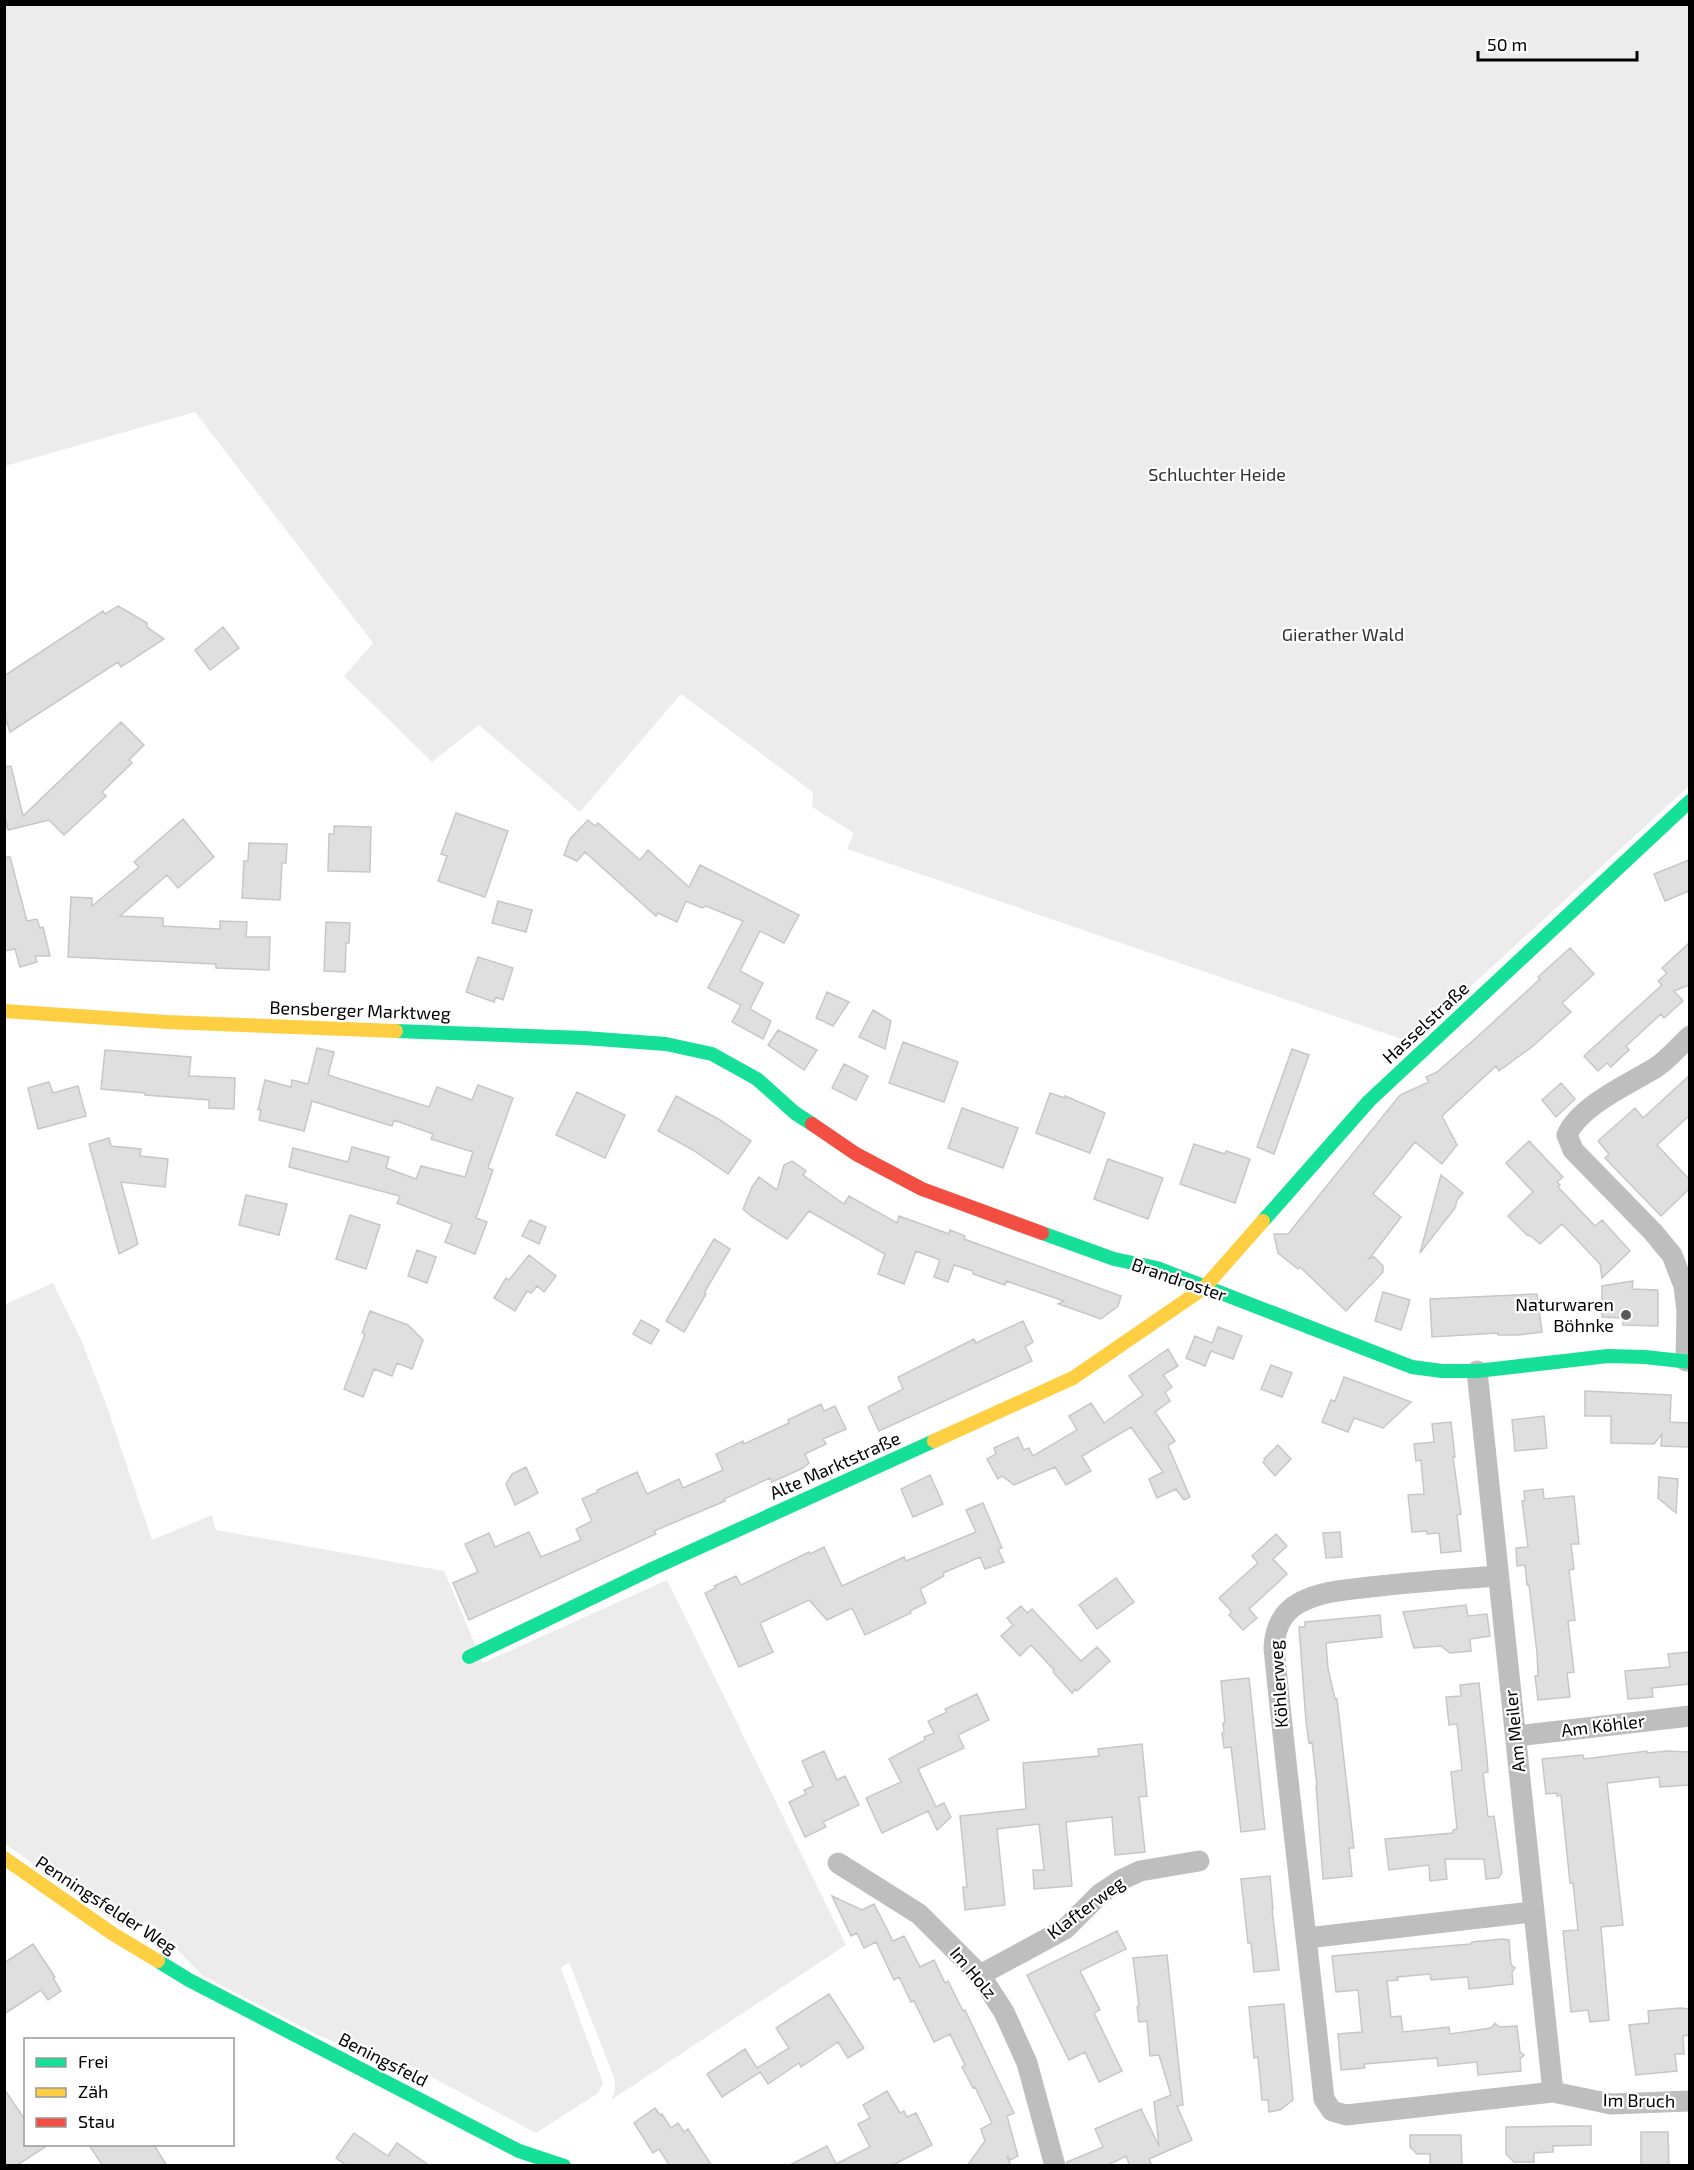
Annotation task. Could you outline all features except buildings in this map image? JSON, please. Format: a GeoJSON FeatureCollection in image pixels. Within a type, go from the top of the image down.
{"type":"FeatureCollection","features":[{"type":"Feature","properties":{"kind":"street","name":"Hasselstraße"},"geometry":{"type":"LineString","coordinates":[[1204,1288],[1369,1101],[1689,801]]}},
{"type":"Feature","properties":{"kind":"street","name":"Bensberger Marktweg"},"geometry":{"type":"LineString","coordinates":[[4,1011],[167,1022],[597,1039],[666,1044],[712,1054]]}},
{"type":"Feature","properties":{"kind":"street","name":"Brandroster"},"geometry":{"type":"LineString","coordinates":[[712,1054],[757,1079],[795,1113],[856,1154],[922,1189],[1114,1259],[1157,1268],[1412,1367],[1442,1371],[1477,1371],[1608,1356],[1688,1362],[1684,1286],[1672,1255],[1653,1232],[1573,1150],[1567,1135],[1571,1125],[1614,1090],[1657,1066],[1689,1036]]}},
{"type":"Feature","properties":{"kind":"street","name":"Alte Marktstraße"},"geometry":{"type":"LineString","coordinates":[[469,1656],[654,1568],[1073,1378],[1204,1288]]}},
{"type":"Feature","properties":{"kind":"street","name":"Am Meiler"},"geometry":{"type":"LineString","coordinates":[[1477,1371],[1516,1736],[1532,1912],[1553,2092]]}},
{"type":"Feature","properties":{"kind":"street","name":"Köhlerweg"},"geometry":{"type":"LineString","coordinates":[[1498,1576],[1407,1583],[1323,1593],[1297,1604],[1283,1617],[1275,1632],[1274,1648],[1295,1853],[1307,1938],[1324,2099],[1332,2111],[1346,2115],[1553,2092]]}},
{"type":"Feature","properties":{"kind":"street","name":"Am Köhler"},"geometry":{"type":"LineString","coordinates":[[1516,1736],[1689,1716]]}},
{"type":"Feature","properties":{"kind":"street","name":"Penningsfelder Weg"},"geometry":{"type":"LineString","coordinates":[[4,1858],[113,1934],[189,1980]]}},
{"type":"Feature","properties":{"kind":"street","name":"Klafterweg"},"geometry":{"type":"LineString","coordinates":[[980,1975],[1065,1929],[1100,1894],[1121,1880],[1140,1871],[1199,1861]]}},
{"type":"Feature","properties":{"kind":"street","name":"Im Holz"},"geometry":{"type":"LineString","coordinates":[[838,1863],[920,1914],[980,1975],[1004,2012],[1027,2063],[1055,2166]]}},
{"type":"Feature","properties":{"kind":"street"},"geometry":{"type":"LineString","coordinates":[[1307,1938],[1532,1912]]}},
{"type":"Feature","properties":{"kind":"street","name":"Beningsfeld"},"geometry":{"type":"LineString","coordinates":[[189,1980],[519,2151],[564,2166]]}},
{"type":"Feature","properties":{"kind":"street","name":"Im Bruch"},"geometry":{"type":"LineString","coordinates":[[1553,2092],[1611,2104],[1689,2101]]}},
{"type":"Feature","properties":{"kind":"green space","name":"Schluchter Heide"},"geometry":{"type":"Polygon","coordinates":[[[4,5],[1689,5],[1689,786],[1410,1042],[847,849],[854,833],[812,807],[813,792],[681,694],[580,812],[479,725],[432,762],[344,676],[373,643],[195,412],[5,466],[4,5]]]}},
{"type":"Feature","properties":{"kind":"green space"},"geometry":{"type":"Polygon","coordinates":[[[53,1283],[82,1342],[106,1404],[152,1540],[212,1515],[216,1530],[444,1571],[483,1663],[667,1580],[846,1945],[611,2100],[615,2091],[615,2080],[569,1962],[561,1968],[603,2083],[598,2093],[536,2133],[411,2066],[403,2069],[322,2037],[203,1976],[149,1921],[122,1927],[5,1844],[4,1305],[53,1283]]]}},
{"type":"Feature","properties":{"kind":"traffic: fast"},"geometry":{"type":"LineString","coordinates":[[1263,1221],[1369,1101],[1690,801]]}},
{"type":"Feature","properties":{"kind":"traffic: fast"},"geometry":{"type":"LineString","coordinates":[[396,1031],[584,1038],[666,1044],[712,1054],[757,1079],[795,1113],[812,1124]]}},
{"type":"Feature","properties":{"kind":"traffic: fast"},"geometry":{"type":"LineString","coordinates":[[1042,1233],[1114,1259],[1157,1268],[1412,1367],[1442,1371],[1477,1371],[1608,1356],[1690,1362]]}},
{"type":"Feature","properties":{"kind":"traffic: fast"},"geometry":{"type":"LineString","coordinates":[[469,1657],[654,1568],[934,1441]]}},
{"type":"Feature","properties":{"kind":"traffic: fast"},"geometry":{"type":"LineString","coordinates":[[158,1961],[189,1980],[519,2151],[564,2166]]}},
{"type":"Feature","properties":{"kind":"traffic: slow"},"geometry":{"type":"LineString","coordinates":[[4,1011],[167,1022],[396,1031]]}},
{"type":"Feature","properties":{"kind":"traffic: slow"},"geometry":{"type":"LineString","coordinates":[[934,1441],[1073,1378],[1204,1288],[1263,1221]]}},
{"type":"Feature","properties":{"kind":"traffic: slow"},"geometry":{"type":"LineString","coordinates":[[4,1858],[113,1934],[158,1961]]}},
{"type":"Feature","properties":{"kind":"traffic: jam"},"geometry":{"type":"LineString","coordinates":[[812,1124],[856,1154],[922,1189],[1042,1233]]}},
{"type":"Feature","properties":{"kind":"place","name":"Naturwaren Böhnke"},"geometry":{"type":"Point","coordinates":[1626,1315]}},
{"type":"Feature","properties":{"kind":"park label","name":"Gierather Wald"},"geometry":{"type":"Point","coordinates":[1343,635]}}]}
